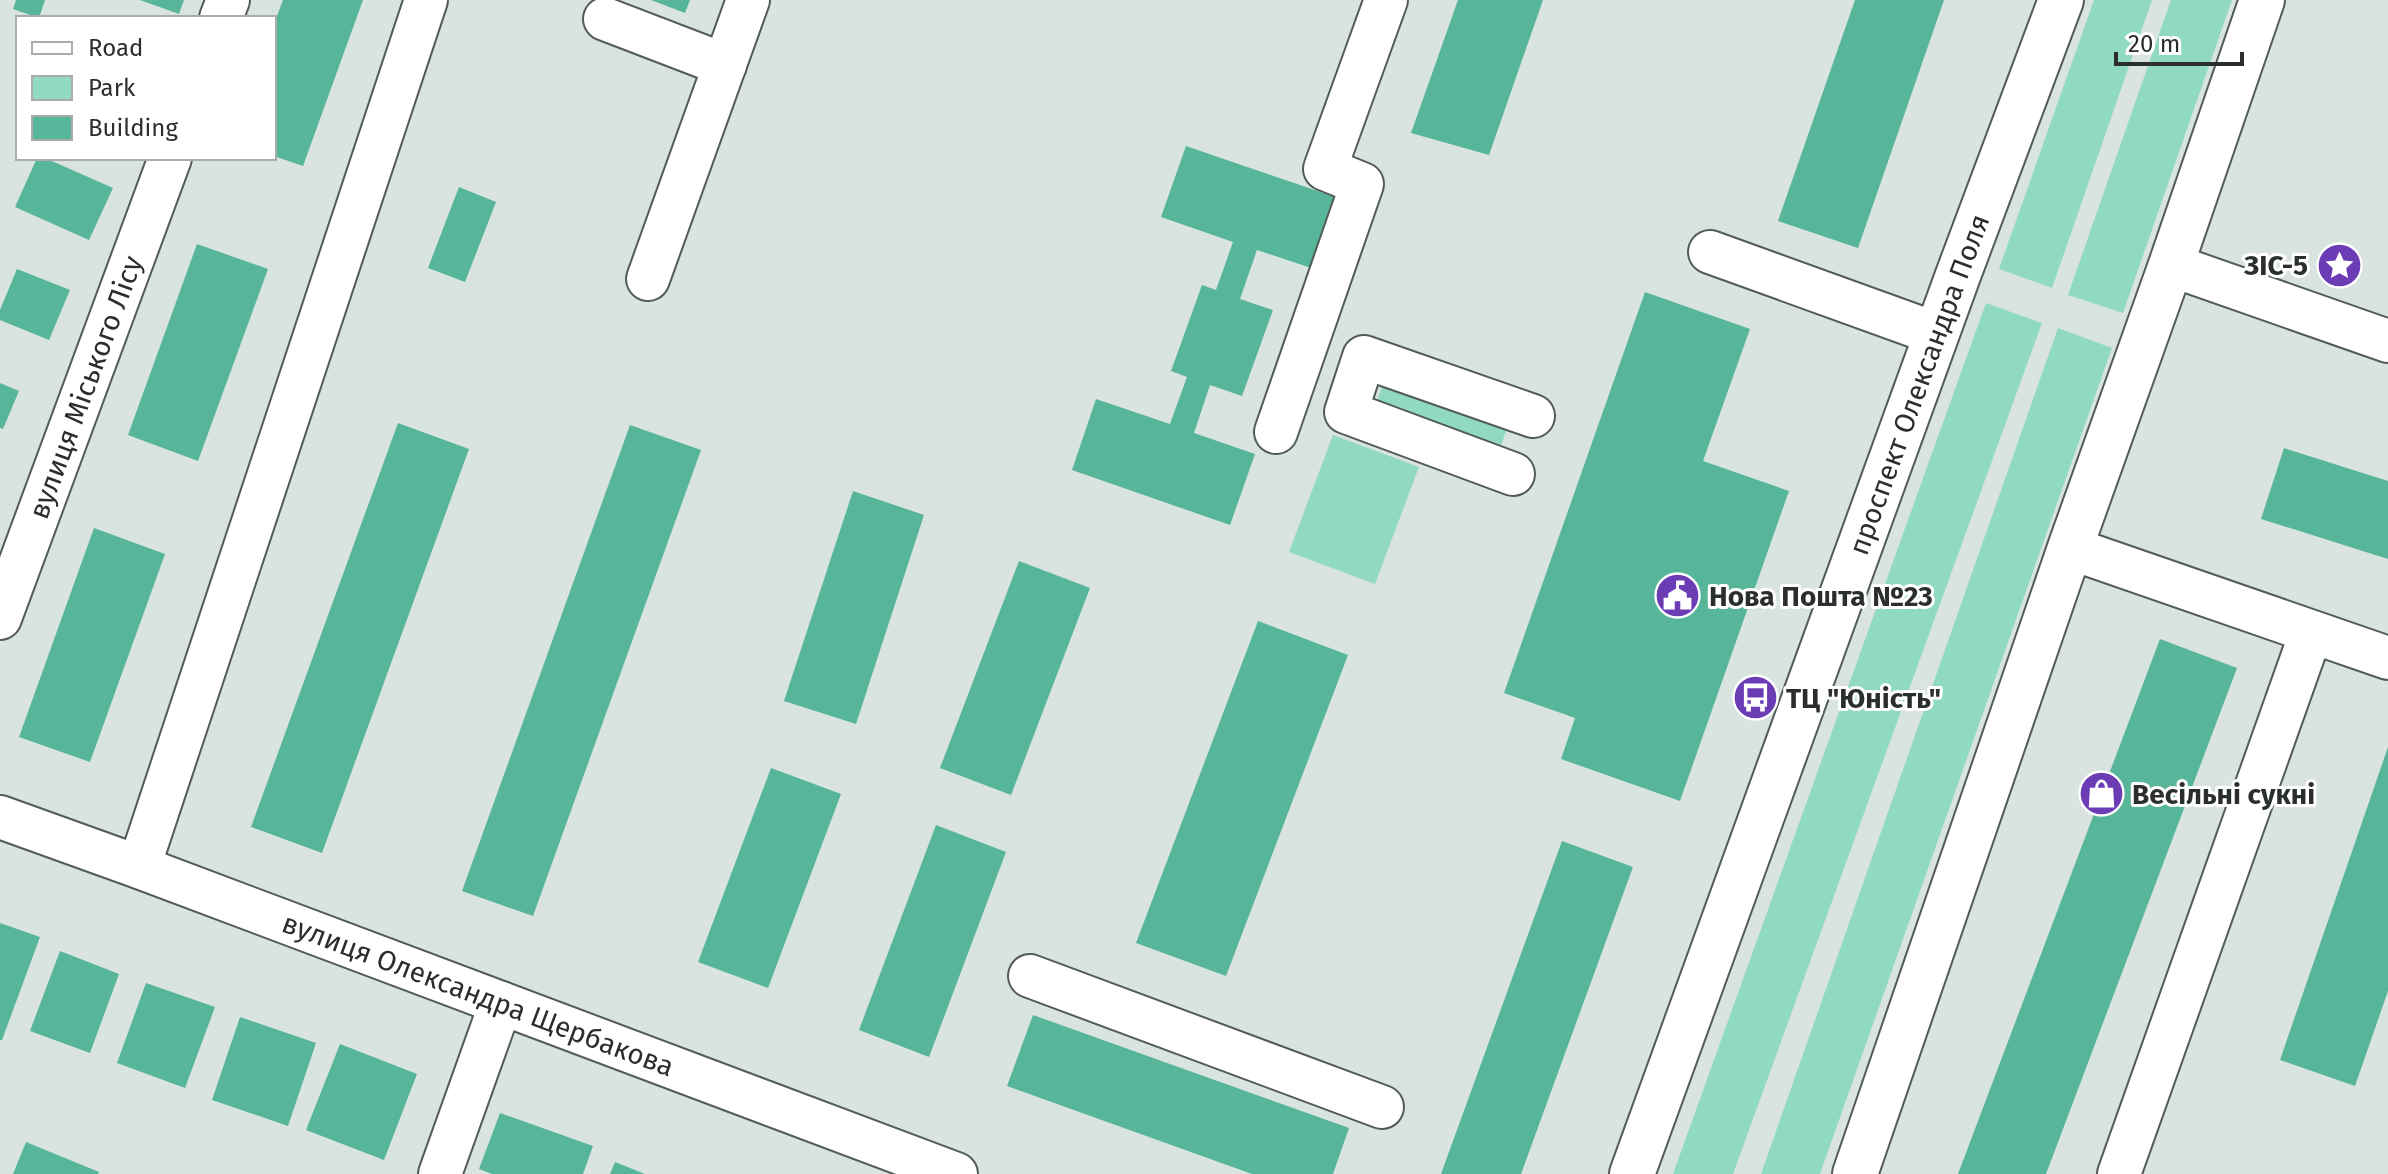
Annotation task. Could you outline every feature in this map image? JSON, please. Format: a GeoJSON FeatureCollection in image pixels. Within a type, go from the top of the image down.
{"type":"FeatureCollection","features":[{"type":"Feature","properties":{"kind":"main road","name":"проспект Олександра Поля"},"geometry":{"type":"LineString","coordinates":[[1632,1174],[2061,0]]}},
{"type":"Feature","properties":{"kind":"main road"},"geometry":{"type":"LineString","coordinates":[[1855,1174],[2262,0]]}},
{"type":"Feature","properties":{"kind":"street"},"geometry":{"type":"LineString","coordinates":[[139,867],[426,0]]}},
{"type":"Feature","properties":{"kind":"street"},"geometry":{"type":"LineString","coordinates":[[648,279],[748,0]]}},
{"type":"Feature","properties":{"kind":"street"},"geometry":{"type":"LineString","coordinates":[[1276,432],[1362,184],[1325,169],[1386,0]]}},
{"type":"Feature","properties":{"kind":"street"},"geometry":{"type":"LineString","coordinates":[[605,19],[725,65]]}},
{"type":"Feature","properties":{"kind":"street","name":"вулиця Міського Лісу"},"geometry":{"type":"LineString","coordinates":[[0,618],[169,160]]}},
{"type":"Feature","properties":{"kind":"street"},"geometry":{"type":"LineString","coordinates":[[1710,252],[1937,334]]}},
{"type":"Feature","properties":{"kind":"street"},"geometry":{"type":"LineString","coordinates":[[2171,265],[2388,341]]}},
{"type":"Feature","properties":{"kind":"street"},"geometry":{"type":"LineString","coordinates":[[1513,474],[1346,412],[1359,371],[1364,357],[1533,416]]}},
{"type":"Feature","properties":{"kind":"street"},"geometry":{"type":"LineString","coordinates":[[2070,548],[2388,658]]}},
{"type":"Feature","properties":{"kind":"street"},"geometry":{"type":"LineString","coordinates":[[2119,1174],[2311,633]]}},
{"type":"Feature","properties":{"kind":"street","name":"вулиця Олександра Щербакова"},"geometry":{"type":"LineString","coordinates":[[0,817],[956,1174]]}},
{"type":"Feature","properties":{"kind":"street"},"geometry":{"type":"LineString","coordinates":[[1030,976],[1382,1107]]}},
{"type":"Feature","properties":{"kind":"street"},"geometry":{"type":"LineString","coordinates":[[440,1174],[501,1003]]}},
{"type":"Feature","properties":{"kind":"green space"},"geometry":{"type":"Polygon","coordinates":[[[2094,0],[2152,0],[2052,288],[1999,269],[2094,0]]]}},
{"type":"Feature","properties":{"kind":"green space"},"geometry":{"type":"Polygon","coordinates":[[[2171,0],[2232,0],[2123,313],[2068,295],[2171,0]]]}},
{"type":"Feature","properties":{"kind":"green space"},"geometry":{"type":"Polygon","coordinates":[[[1986,303],[2042,323],[1733,1174],[1673,1174],[1986,303]]]}},
{"type":"Feature","properties":{"kind":"green space"},"geometry":{"type":"Polygon","coordinates":[[[2058,328],[2112,348],[1820,1174],[1761,1174],[2058,328]]]}},
{"type":"Feature","properties":{"kind":"green space"},"geometry":{"type":"Polygon","coordinates":[[[1384,381],[1508,426],[1499,451],[1375,406],[1384,381]]]}},
{"type":"Feature","properties":{"kind":"green space"},"geometry":{"type":"Polygon","coordinates":[[[1333,435],[1419,467],[1375,584],[1289,552],[1333,435]]]}},
{"type":"Feature","properties":{"kind":"building"},"geometry":{"type":"Polygon","coordinates":[[[16,0],[45,0],[40,16],[13,9],[16,0]]]}},
{"type":"Feature","properties":{"kind":"building"},"geometry":{"type":"Polygon","coordinates":[[[140,0],[184,0],[179,14],[140,0]]]}},
{"type":"Feature","properties":{"kind":"building"},"geometry":{"type":"Polygon","coordinates":[[[283,0],[363,0],[303,166],[276,157],[276,19],[283,0]]]}},
{"type":"Feature","properties":{"kind":"building"},"geometry":{"type":"Polygon","coordinates":[[[651,0],[690,0],[685,13],[651,0]]]}},
{"type":"Feature","properties":{"kind":"building"},"geometry":{"type":"Polygon","coordinates":[[[1458,0],[1543,0],[1489,155],[1411,133],[1458,0]]]}},
{"type":"Feature","properties":{"kind":"building"},"geometry":{"type":"Polygon","coordinates":[[[1855,0],[1944,0],[1858,248],[1778,221],[1855,0]]]}},
{"type":"Feature","properties":{"kind":"building"},"geometry":{"type":"Polygon","coordinates":[[[1186,146],[1335,197],[1311,268],[1257,250],[1240,299],[1273,310],[1242,396],[1210,385],[1194,433],[1255,454],[1230,525],[1072,470],[1096,399],[1170,424],[1187,377],[1171,371],[1202,285],[1216,290],[1233,242],[1161,217],[1186,146]]]}},
{"type":"Feature","properties":{"kind":"building"},"geometry":{"type":"Polygon","coordinates":[[[36,160],[50,160],[113,188],[89,240],[15,207],[36,160]]]}},
{"type":"Feature","properties":{"kind":"building"},"geometry":{"type":"Polygon","coordinates":[[[459,187],[496,202],[465,282],[428,268],[459,187]]]}},
{"type":"Feature","properties":{"kind":"building"},"geometry":{"type":"Polygon","coordinates":[[[197,244],[268,269],[198,461],[128,435],[197,244]]]}},
{"type":"Feature","properties":{"kind":"building"},"geometry":{"type":"Polygon","coordinates":[[[17,269],[70,290],[49,340],[0,320],[0,310],[17,269]]]}},
{"type":"Feature","properties":{"kind":"building"},"geometry":{"type":"Polygon","coordinates":[[[1645,292],[1750,329],[1703,461],[1789,491],[1680,801],[1561,759],[1575,718],[1504,693],[1645,292]]]}},
{"type":"Feature","properties":{"kind":"building"},"geometry":{"type":"Polygon","coordinates":[[[0,383],[19,391],[3,429],[0,428],[0,383]]]}},
{"type":"Feature","properties":{"kind":"building"},"geometry":{"type":"Polygon","coordinates":[[[398,423],[469,449],[322,853],[251,827],[398,423]]]}},
{"type":"Feature","properties":{"kind":"building"},"geometry":{"type":"Polygon","coordinates":[[[630,425],[701,450],[533,916],[462,891],[630,425]]]}},
{"type":"Feature","properties":{"kind":"building"},"geometry":{"type":"Polygon","coordinates":[[[2284,448],[2388,481],[2388,559],[2261,519],[2284,448]]]}},
{"type":"Feature","properties":{"kind":"building"},"geometry":{"type":"Polygon","coordinates":[[[853,491],[924,515],[856,724],[784,701],[853,491]]]}},
{"type":"Feature","properties":{"kind":"building"},"geometry":{"type":"Polygon","coordinates":[[[94,528],[165,554],[90,762],[19,737],[94,528]]]}},
{"type":"Feature","properties":{"kind":"building"},"geometry":{"type":"Polygon","coordinates":[[[1019,561],[1090,588],[1011,795],[940,768],[1019,561]]]}},
{"type":"Feature","properties":{"kind":"building"},"geometry":{"type":"Polygon","coordinates":[[[1258,621],[1348,655],[1226,976],[1136,943],[1258,621]]]}},
{"type":"Feature","properties":{"kind":"building"},"geometry":{"type":"Polygon","coordinates":[[[2160,639],[2237,668],[2046,1174],[1958,1174],[2160,639]]]}},
{"type":"Feature","properties":{"kind":"building"},"geometry":{"type":"Polygon","coordinates":[[[2388,747],[2388,991],[2355,1086],[2280,1060],[2388,747]]]}},
{"type":"Feature","properties":{"kind":"building"},"geometry":{"type":"Polygon","coordinates":[[[771,768],[841,794],[768,988],[698,962],[771,768]]]}},
{"type":"Feature","properties":{"kind":"building"},"geometry":{"type":"Polygon","coordinates":[[[936,825],[1006,852],[929,1057],[859,1030],[936,825]]]}},
{"type":"Feature","properties":{"kind":"building"},"geometry":{"type":"Polygon","coordinates":[[[1562,841],[1633,867],[1521,1174],[1441,1174],[1562,841]]]}},
{"type":"Feature","properties":{"kind":"building"},"geometry":{"type":"Polygon","coordinates":[[[0,923],[40,937],[2,1040],[0,1040],[0,923]]]}},
{"type":"Feature","properties":{"kind":"building"},"geometry":{"type":"Polygon","coordinates":[[[60,951],[119,974],[90,1053],[30,1031],[60,951]]]}},
{"type":"Feature","properties":{"kind":"building"},"geometry":{"type":"Polygon","coordinates":[[[146,983],[215,1007],[185,1088],[117,1063],[146,983]]]}},
{"type":"Feature","properties":{"kind":"building"},"geometry":{"type":"Polygon","coordinates":[[[1033,1015],[1349,1128],[1333,1174],[1252,1174],[1007,1086],[1033,1015]]]}},
{"type":"Feature","properties":{"kind":"building"},"geometry":{"type":"Polygon","coordinates":[[[240,1017],[316,1043],[288,1126],[212,1100],[240,1017]]]}},
{"type":"Feature","properties":{"kind":"building"},"geometry":{"type":"Polygon","coordinates":[[[340,1044],[417,1074],[384,1160],[306,1130],[340,1044]]]}},
{"type":"Feature","properties":{"kind":"building"},"geometry":{"type":"Polygon","coordinates":[[[500,1113],[593,1146],[583,1174],[492,1174],[479,1169],[500,1113]]]}},
{"type":"Feature","properties":{"kind":"building"},"geometry":{"type":"Polygon","coordinates":[[[26,1142],[99,1172],[13,1174],[26,1142]]]}},
{"type":"Feature","properties":{"kind":"building"},"geometry":{"type":"Polygon","coordinates":[[[615,1162],[645,1174],[610,1174],[615,1162]]]}},
{"type":"Feature","properties":{"kind":"place","name":"ЗІС-5"},"geometry":{"type":"Point","coordinates":[2339,265]}},
{"type":"Feature","properties":{"kind":"place","name":"Нова Пошта №23"},"geometry":{"type":"Point","coordinates":[1678,596]}},
{"type":"Feature","properties":{"kind":"place","name":"ТЦ \"Юність\""},"geometry":{"type":"Point","coordinates":[1755,698]}},
{"type":"Feature","properties":{"kind":"place","name":"Весільні сукні"},"geometry":{"type":"Point","coordinates":[2101,794]}}]}
